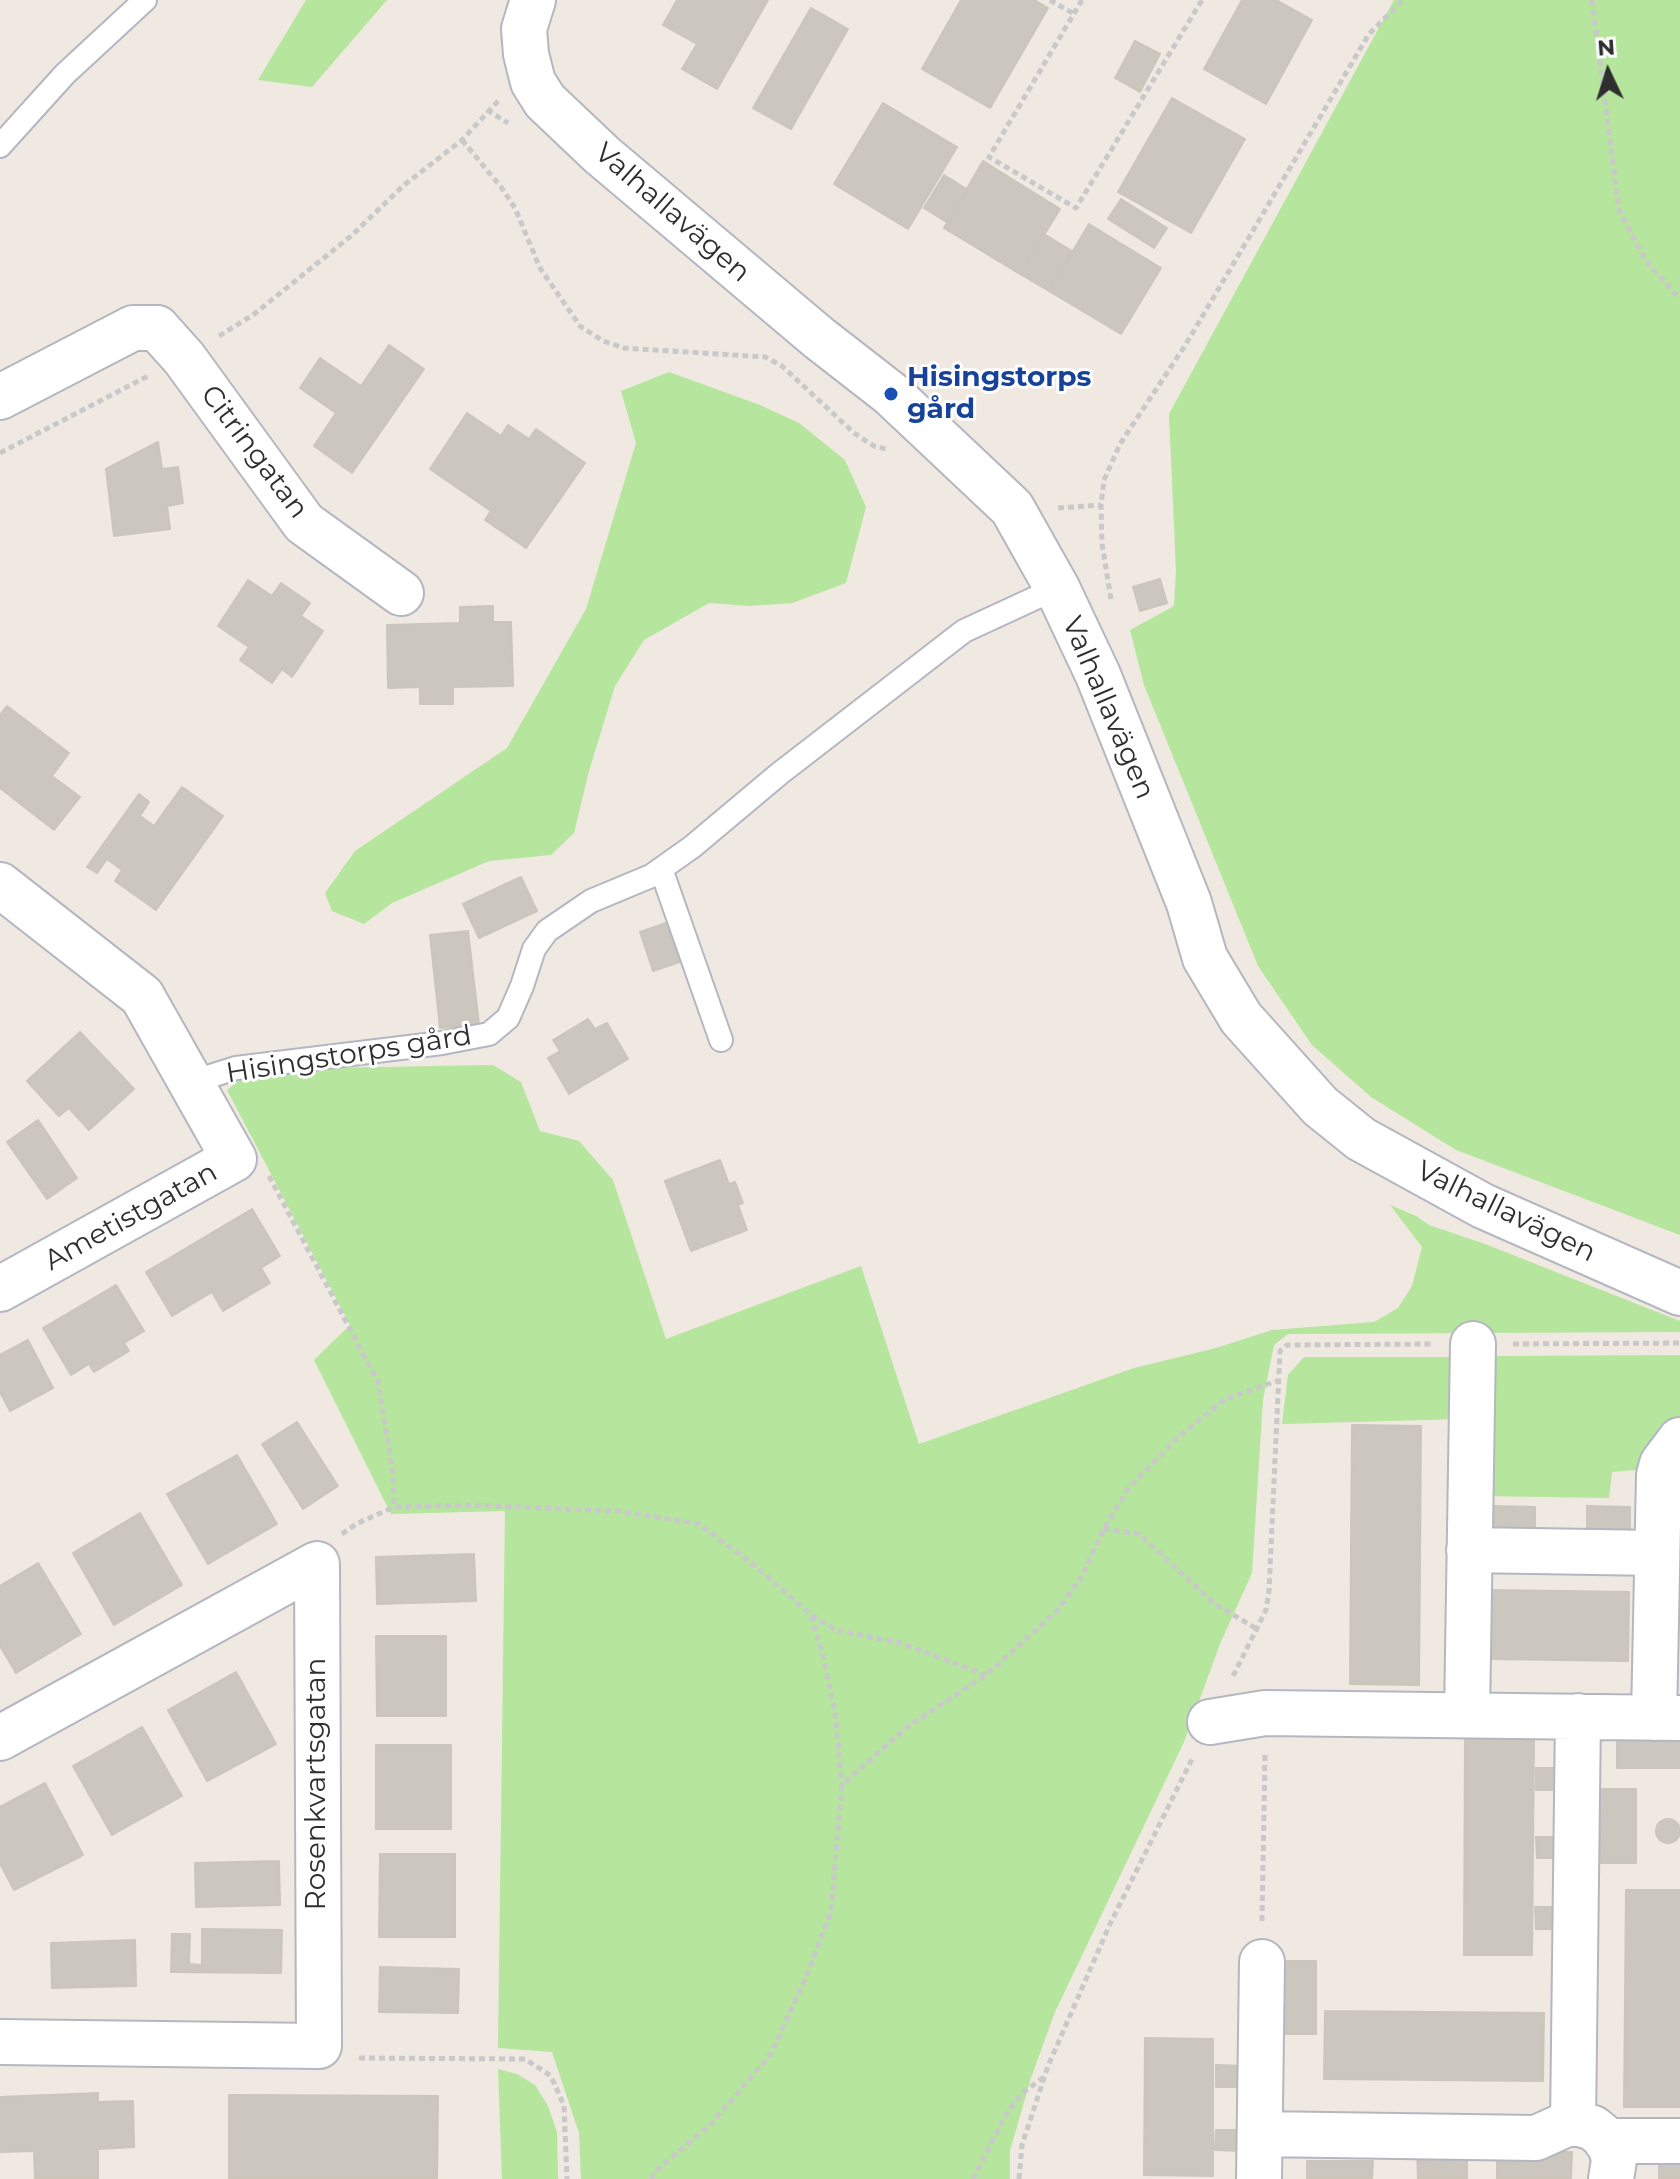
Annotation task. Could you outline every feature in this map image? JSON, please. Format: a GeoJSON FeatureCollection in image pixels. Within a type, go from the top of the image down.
{"type":"FeatureCollection","features":[{"type":"Feature","properties":{"kind":"street"},"geometry":{"type":"LineString","coordinates":[[533,0],[524,29],[533,82]]}},
{"type":"Feature","properties":{"kind":"street","name":"Valhallavägen"},"geometry":{"type":"LineString","coordinates":[[533,82],[545,101],[602,155],[819,338],[891,394],[1012,508],[1057,588],[1098,675],[1189,903],[1205,958],[1241,1018],[1320,1106],[1361,1139],[1483,1206],[1680,1293]]}},
{"type":"Feature","properties":{"kind":"street"},"geometry":{"type":"LineString","coordinates":[[0,397],[133,328],[171,343]]}},
{"type":"Feature","properties":{"kind":"street","name":"Citringatan"},"geometry":{"type":"LineString","coordinates":[[171,343],[304,523],[401,593]]}},
{"type":"Feature","properties":{"kind":"street","name":"Ametistgatan"},"geometry":{"type":"LineString","coordinates":[[0,885],[142,996],[234,1159],[0,1289]]}},
{"type":"Feature","properties":{"kind":"street"},"geometry":{"type":"LineString","coordinates":[[1467,1715],[1473,1344]]}},
{"type":"Feature","properties":{"kind":"street"},"geometry":{"type":"LineString","coordinates":[[1210,1722],[1265,1713],[1667,1718],[1657,1553],[1659,1475],[1662,1464],[1680,1440]]}},
{"type":"Feature","properties":{"kind":"street"},"geometry":{"type":"LineString","coordinates":[[1469,1550],[1657,1553]]}},
{"type":"Feature","properties":{"kind":"street"},"geometry":{"type":"LineString","coordinates":[[0,1738],[317,1564]]}},
{"type":"Feature","properties":{"kind":"street","name":"Rosenkvartsgatan"},"geometry":{"type":"LineString","coordinates":[[317,1564],[319,2046]]}},
{"type":"Feature","properties":{"kind":"street"},"geometry":{"type":"LineString","coordinates":[[1578,1716],[1597,2148]]}},
{"type":"Feature","properties":{"kind":"street"},"geometry":{"type":"LineString","coordinates":[[1259,2179],[1262,1962]]}},
{"type":"Feature","properties":{"kind":"street"},"geometry":{"type":"LineString","coordinates":[[0,2042],[319,2046]]}},
{"type":"Feature","properties":{"kind":"street"},"geometry":{"type":"LineString","coordinates":[[1260,2134],[1536,2138],[1554,2128],[1597,2148],[1680,2141]]}},
{"type":"Feature","properties":{"kind":"lane"},"geometry":{"type":"LineString","coordinates":[[0,146],[65,74],[145,0]]}},
{"type":"Feature","properties":{"kind":"lane","name":"Hisingstorps gård"},"geometry":{"type":"LineString","coordinates":[[192,1082],[236,1068],[442,1043],[489,1034],[508,1018],[534,949],[547,931],[591,901],[651,876],[692,847],[791,764],[964,631],[1057,588]]}},
{"type":"Feature","properties":{"kind":"lane"},"geometry":{"type":"LineString","coordinates":[[661,869],[721,1040]]}},
{"type":"Feature","properties":{"kind":"path"},"geometry":{"type":"LineString","coordinates":[[1050,0],[1074,14]]}},
{"type":"Feature","properties":{"kind":"path"},"geometry":{"type":"LineString","coordinates":[[1082,0],[989,157],[1076,208],[1202,0]]}},
{"type":"Feature","properties":{"kind":"path"},"geometry":{"type":"LineString","coordinates":[[1114,613],[1102,544],[1101,505],[1104,480],[1120,444],[1186,344],[1369,34],[1403,0]]}},
{"type":"Feature","properties":{"kind":"path"},"geometry":{"type":"LineString","coordinates":[[1592,0],[1619,210],[1646,261],[1680,299]]}},
{"type":"Feature","properties":{"kind":"path"},"geometry":{"type":"LineString","coordinates":[[0,453],[171,343],[253,315],[351,236],[403,186],[462,140],[493,104],[533,82]]}},
{"type":"Feature","properties":{"kind":"path"},"geometry":{"type":"LineString","coordinates":[[462,140],[515,208],[540,268],[580,326],[603,341],[624,348],[765,357],[782,366],[854,433],[874,446],[896,453]]}},
{"type":"Feature","properties":{"kind":"path"},"geometry":{"type":"LineString","coordinates":[[1053,507],[1101,505]]}},
{"type":"Feature","properties":{"kind":"path"},"geometry":{"type":"LineString","coordinates":[[234,1159],[263,1165],[378,1382],[393,1473],[394,1507]]}},
{"type":"Feature","properties":{"kind":"path"},"geometry":{"type":"LineString","coordinates":[[1019,2179],[1022,2145],[1044,2077],[1110,1924],[1266,1610],[1280,1351],[1287,1345],[1680,1343]]}},
{"type":"Feature","properties":{"kind":"path"},"geometry":{"type":"LineString","coordinates":[[842,1785],[907,1727],[986,1675],[1057,1611],[1081,1578],[1104,1529],[1128,1489],[1175,1440],[1225,1399],[1277,1381]]}},
{"type":"Feature","properties":{"kind":"path"},"geometry":{"type":"LineString","coordinates":[[317,1564],[329,1545],[356,1524],[394,1507],[470,1505],[618,1511],[699,1524],[754,1565],[811,1615],[835,1630],[901,1643],[986,1675]]}},
{"type":"Feature","properties":{"kind":"path"},"geometry":{"type":"LineString","coordinates":[[1104,1529],[1139,1534],[1215,1604],[1257,1629]]}},
{"type":"Feature","properties":{"kind":"path"},"geometry":{"type":"LineString","coordinates":[[651,2179],[656,2171],[711,2124],[771,2054],[831,1912],[842,1785],[835,1712],[811,1615]]}},
{"type":"Feature","properties":{"kind":"path"},"geometry":{"type":"LineString","coordinates":[[1262,1962],[1265,1713]]}},
{"type":"Feature","properties":{"kind":"path"},"geometry":{"type":"LineString","coordinates":[[319,2046],[343,2058],[525,2059],[551,2076],[564,2106],[567,2179]]}},
{"type":"Feature","properties":{"kind":"path"},"geometry":{"type":"LineString","coordinates":[[973,2179],[1005,2116],[1021,2094],[1044,2077]]}},
{"type":"Feature","properties":{"kind":"green space"},"geometry":{"type":"Polygon","coordinates":[[[306,0],[387,0],[312,87],[258,80],[306,0]]]}},
{"type":"Feature","properties":{"kind":"green space"},"geometry":{"type":"Polygon","coordinates":[[[1394,0],[1680,0],[1680,1235],[1456,1150],[1371,1097],[1312,1045],[1258,966],[1144,685],[1130,630],[1174,606],[1176,571],[1169,414],[1394,0]]]}},
{"type":"Feature","properties":{"kind":"green space"},"geometry":{"type":"Polygon","coordinates":[[[669,372],[760,405],[799,423],[845,460],[866,507],[846,583],[792,603],[749,606],[709,603],[644,640],[615,686],[574,833],[551,855],[489,861],[392,903],[364,924],[332,911],[325,893],[355,851],[507,748],[586,609],[636,443],[621,391],[669,372]]]}},
{"type":"Feature","properties":{"kind":"green space"},"geometry":{"type":"Polygon","coordinates":[[[493,1065],[521,1082],[540,1131],[579,1141],[613,1180],[666,1339],[861,1266],[919,1444],[1134,1368],[1216,1348],[1272,1330],[1374,1322],[1398,1308],[1412,1286],[1422,1247],[1390,1205],[1429,1225],[1680,1321],[1680,1332],[1288,1334],[1274,1345],[1263,1400],[1252,1573],[1220,1644],[1184,1742],[1055,2012],[1031,2078],[1010,2151],[1010,2179],[581,2179],[579,2133],[552,2052],[498,2048],[505,1511],[391,1514],[314,1360],[350,1325],[227,1090],[243,1077],[269,1069],[493,1065]]]}},
{"type":"Feature","properties":{"kind":"green space"},"geometry":{"type":"Polygon","coordinates":[[[1680,1355],[1680,1429],[1648,1469],[1612,1472],[1609,1498],[1479,1496],[1495,1356],[1680,1355]]]}},
{"type":"Feature","properties":{"kind":"green space"},"geometry":{"type":"Polygon","coordinates":[[[1304,1357],[1465,1357],[1461,1419],[1282,1424],[1288,1375],[1304,1357]]]}},
{"type":"Feature","properties":{"kind":"green space"},"geometry":{"type":"Polygon","coordinates":[[[498,2069],[517,2074],[535,2085],[548,2106],[557,2132],[558,2179],[502,2179],[498,2069]]]}},
{"type":"Feature","properties":{"kind":"building"},"geometry":{"type":"Polygon","coordinates":[[[677,0],[768,0],[717,89],[682,69],[697,44],[663,25],[677,0]]]}},
{"type":"Feature","properties":{"kind":"building"},"geometry":{"type":"Polygon","coordinates":[[[961,0],[1034,0],[1048,8],[990,108],[922,69],[961,0]]]}},
{"type":"Feature","properties":{"kind":"building"},"geometry":{"type":"Polygon","coordinates":[[[1242,0],[1276,0],[1312,20],[1266,104],[1204,69],[1242,0]]]}},
{"type":"Feature","properties":{"kind":"building"},"geometry":{"type":"Polygon","coordinates":[[[811,8],[848,29],[791,129],[753,108],[811,8]]]}},
{"type":"Feature","properties":{"kind":"building"},"geometry":{"type":"Polygon","coordinates":[[[1135,41],[1160,54],[1140,92],[1115,78],[1135,41]]]}},
{"type":"Feature","properties":{"kind":"building"},"geometry":{"type":"Polygon","coordinates":[[[1172,98],[1245,139],[1191,233],[1118,192],[1172,98]]]}},
{"type":"Feature","properties":{"kind":"building"},"geometry":{"type":"Polygon","coordinates":[[[883,103],[957,147],[908,229],[834,184],[883,103]]]}},
{"type":"Feature","properties":{"kind":"building"},"geometry":{"type":"Polygon","coordinates":[[[983,161],[1060,209],[1020,274],[944,228],[983,161]]]}},
{"type":"Feature","properties":{"kind":"building"},"geometry":{"type":"Polygon","coordinates":[[[944,175],[968,190],[948,223],[924,208],[944,175]]]}},
{"type":"Feature","properties":{"kind":"building"},"geometry":{"type":"Polygon","coordinates":[[[1121,199],[1167,228],[1154,248],[1108,219],[1121,199]]]}},
{"type":"Feature","properties":{"kind":"building"},"geometry":{"type":"Polygon","coordinates":[[[1089,224],[1161,268],[1121,334],[1049,291],[1089,224]]]}},
{"type":"Feature","properties":{"kind":"building"},"geometry":{"type":"Polygon","coordinates":[[[1044,234],[1072,251],[1049,291],[1020,274],[1044,234]]]}},
{"type":"Feature","properties":{"kind":"building"},"geometry":{"type":"Polygon","coordinates":[[[389,345],[424,369],[352,473],[314,446],[336,413],[300,388],[320,358],[361,386],[389,345]]]}},
{"type":"Feature","properties":{"kind":"building"},"geometry":{"type":"Polygon","coordinates":[[[467,413],[501,436],[508,425],[529,439],[536,429],[585,463],[526,548],[485,520],[491,511],[430,469],[467,413]]]}},
{"type":"Feature","properties":{"kind":"building"},"geometry":{"type":"Polygon","coordinates":[[[158,442],[162,469],[178,467],[183,503],[167,506],[170,529],[114,536],[106,469],[158,442]]]}},
{"type":"Feature","properties":{"kind":"building"},"geometry":{"type":"Polygon","coordinates":[[[1160,579],[1167,603],[1140,611],[1133,587],[1160,579]]]}},
{"type":"Feature","properties":{"kind":"building"},"geometry":{"type":"Polygon","coordinates":[[[248,580],[272,596],[281,583],[310,603],[301,616],[323,631],[292,677],[282,669],[272,683],[240,660],[249,647],[218,626],[248,580]]]}},
{"type":"Feature","properties":{"kind":"building"},"geometry":{"type":"Polygon","coordinates":[[[493,606],[493,622],[511,622],[513,686],[453,687],[453,704],[420,704],[420,687],[388,688],[387,625],[460,623],[460,607],[493,606]]]}},
{"type":"Feature","properties":{"kind":"building"},"geometry":{"type":"Polygon","coordinates":[[[7,706],[69,753],[52,776],[80,797],[54,830],[0,788],[0,715],[7,706]]]}},
{"type":"Feature","properties":{"kind":"building"},"geometry":{"type":"Polygon","coordinates":[[[182,787],[223,816],[156,910],[115,881],[122,870],[107,859],[97,873],[87,867],[139,794],[149,802],[140,816],[154,826],[182,787]]]}},
{"type":"Feature","properties":{"kind":"building"},"geometry":{"type":"Polygon","coordinates":[[[521,877],[537,911],[479,938],[463,904],[521,877]]]}},
{"type":"Feature","properties":{"kind":"building"},"geometry":{"type":"Polygon","coordinates":[[[669,922],[683,961],[653,971],[640,932],[669,922]]]}},
{"type":"Feature","properties":{"kind":"building"},"geometry":{"type":"Polygon","coordinates":[[[468,931],[479,1024],[440,1028],[430,935],[468,931]]]}},
{"type":"Feature","properties":{"kind":"building"},"geometry":{"type":"Polygon","coordinates":[[[588,1019],[595,1029],[607,1023],[628,1059],[569,1094],[548,1058],[560,1051],[553,1040],[588,1019]]]}},
{"type":"Feature","properties":{"kind":"building"},"geometry":{"type":"Polygon","coordinates":[[[80,1032],[134,1089],[89,1130],[69,1108],[59,1116],[27,1081],[80,1032]]]}},
{"type":"Feature","properties":{"kind":"building"},"geometry":{"type":"Polygon","coordinates":[[[38,1120],[77,1178],[47,1199],[7,1142],[38,1120]]]}},
{"type":"Feature","properties":{"kind":"building"},"geometry":{"type":"Polygon","coordinates":[[[720,1160],[729,1184],[735,1182],[743,1203],[738,1205],[747,1230],[691,1251],[665,1181],[720,1160]]]}},
{"type":"Feature","properties":{"kind":"building"},"geometry":{"type":"Polygon","coordinates":[[[252,1209],[280,1256],[261,1268],[270,1283],[223,1311],[212,1292],[172,1316],[146,1272],[252,1209]]]}},
{"type":"Feature","properties":{"kind":"building"},"geometry":{"type":"Polygon","coordinates":[[[116,1285],[144,1331],[124,1343],[129,1351],[94,1372],[89,1364],[71,1375],[43,1328],[116,1285]]]}},
{"type":"Feature","properties":{"kind":"building"},"geometry":{"type":"Polygon","coordinates":[[[28,1340],[53,1388],[10,1411],[0,1392],[0,1355],[28,1340]]]}},
{"type":"Feature","properties":{"kind":"building"},"geometry":{"type":"Polygon","coordinates":[[[297,1422],[338,1486],[303,1509],[262,1444],[297,1422]]]}},
{"type":"Feature","properties":{"kind":"building"},"geometry":{"type":"Polygon","coordinates":[[[1352,1425],[1421,1426],[1419,1685],[1350,1684],[1352,1425]]]}},
{"type":"Feature","properties":{"kind":"building"},"geometry":{"type":"Polygon","coordinates":[[[237,1455],[277,1524],[208,1564],[167,1494],[237,1455]]]}},
{"type":"Feature","properties":{"kind":"building"},"geometry":{"type":"Polygon","coordinates":[[[1493,1506],[1535,1507],[1535,1545],[1493,1545],[1493,1506]]]}},
{"type":"Feature","properties":{"kind":"building"},"geometry":{"type":"Polygon","coordinates":[[[1587,1506],[1630,1507],[1630,1546],[1587,1546],[1587,1506]]]}},
{"type":"Feature","properties":{"kind":"building"},"geometry":{"type":"Polygon","coordinates":[[[140,1513],[182,1585],[114,1625],[73,1553],[140,1513]]]}},
{"type":"Feature","properties":{"kind":"building"},"geometry":{"type":"Polygon","coordinates":[[[474,1554],[476,1601],[377,1604],[376,1557],[474,1554]]]}},
{"type":"Feature","properties":{"kind":"building"},"geometry":{"type":"Polygon","coordinates":[[[38,1563],[81,1634],[16,1673],[0,1646],[0,1586],[38,1563]]]}},
{"type":"Feature","properties":{"kind":"building"},"geometry":{"type":"Polygon","coordinates":[[[1491,1590],[1629,1592],[1628,1661],[1490,1659],[1491,1590]]]}},
{"type":"Feature","properties":{"kind":"building"},"geometry":{"type":"Polygon","coordinates":[[[376,1636],[446,1636],[446,1716],[377,1716],[376,1636]]]}},
{"type":"Feature","properties":{"kind":"building"},"geometry":{"type":"Polygon","coordinates":[[[236,1672],[276,1744],[207,1781],[168,1710],[236,1672]]]}},
{"type":"Feature","properties":{"kind":"building"},"geometry":{"type":"Polygon","coordinates":[[[142,1727],[182,1796],[112,1835],[73,1766],[142,1727]]]}},
{"type":"Feature","properties":{"kind":"building"},"geometry":{"type":"Polygon","coordinates":[[[1617,1730],[1680,1731],[1680,1768],[1617,1768],[1617,1730]]]}},
{"type":"Feature","properties":{"kind":"building"},"geometry":{"type":"Polygon","coordinates":[[[1465,1739],[1534,1739],[1532,1955],[1464,1955],[1465,1739]]]}},
{"type":"Feature","properties":{"kind":"building"},"geometry":{"type":"Polygon","coordinates":[[[376,1745],[451,1745],[451,1829],[376,1829],[376,1745]]]}},
{"type":"Feature","properties":{"kind":"building"},"geometry":{"type":"Polygon","coordinates":[[[1536,1768],[1564,1768],[1564,1790],[1536,1790],[1536,1768]]]}},
{"type":"Feature","properties":{"kind":"building"},"geometry":{"type":"Polygon","coordinates":[[[45,1783],[83,1855],[14,1890],[0,1863],[0,1807],[45,1783]]]}},
{"type":"Feature","properties":{"kind":"building"},"geometry":{"type":"Polygon","coordinates":[[[1599,1789],[1636,1789],[1636,1863],[1600,1863],[1599,1789]]]}},
{"type":"Feature","properties":{"kind":"building"},"geometry":{"type":"Polygon","coordinates":[[[1668,1819],[1677,1822],[1680,1831],[1677,1840],[1668,1843],[1659,1840],[1656,1831],[1659,1822],[1668,1819]]]}},
{"type":"Feature","properties":{"kind":"building"},"geometry":{"type":"Polygon","coordinates":[[[1536,1837],[1561,1837],[1562,1858],[1537,1858],[1536,1837]]]}},
{"type":"Feature","properties":{"kind":"building"},"geometry":{"type":"Polygon","coordinates":[[[380,1854],[455,1854],[455,1937],[379,1937],[380,1854]]]}},
{"type":"Feature","properties":{"kind":"building"},"geometry":{"type":"Polygon","coordinates":[[[279,1861],[280,1905],[196,1907],[195,1863],[279,1861]]]}},
{"type":"Feature","properties":{"kind":"building"},"geometry":{"type":"Polygon","coordinates":[[[1626,1890],[1680,1890],[1680,2107],[1624,2107],[1626,1890]]]}},
{"type":"Feature","properties":{"kind":"building"},"geometry":{"type":"Polygon","coordinates":[[[1535,1907],[1561,1907],[1562,1929],[1536,1929],[1535,1907]]]}},
{"type":"Feature","properties":{"kind":"building"},"geometry":{"type":"Polygon","coordinates":[[[202,1929],[282,1930],[281,1973],[171,1972],[172,1934],[190,1934],[189,1964],[202,1965],[202,1929]]]}},
{"type":"Feature","properties":{"kind":"building"},"geometry":{"type":"Polygon","coordinates":[[[135,1940],[136,1986],[52,1988],[51,1943],[135,1940]]]}},
{"type":"Feature","properties":{"kind":"building"},"geometry":{"type":"Polygon","coordinates":[[[1278,1961],[1316,1961],[1316,2034],[1278,2034],[1278,1961]]]}},
{"type":"Feature","properties":{"kind":"building"},"geometry":{"type":"Polygon","coordinates":[[[380,1967],[459,1969],[458,2013],[379,2012],[380,1967]]]}},
{"type":"Feature","properties":{"kind":"building"},"geometry":{"type":"Polygon","coordinates":[[[1325,2011],[1544,2013],[1543,2081],[1324,2079],[1325,2011]]]}},
{"type":"Feature","properties":{"kind":"building"},"geometry":{"type":"Polygon","coordinates":[[[1145,2038],[1213,2039],[1213,2176],[1144,2175],[1145,2038]]]}},
{"type":"Feature","properties":{"kind":"building"},"geometry":{"type":"Polygon","coordinates":[[[1216,2065],[1245,2066],[1245,2087],[1216,2087],[1216,2065]]]}},
{"type":"Feature","properties":{"kind":"building"},"geometry":{"type":"Polygon","coordinates":[[[98,2093],[98,2102],[133,2101],[134,2147],[98,2149],[98,2179],[35,2179],[34,2151],[0,2152],[0,2097],[98,2093]]]}},
{"type":"Feature","properties":{"kind":"building"},"geometry":{"type":"Polygon","coordinates":[[[229,2095],[438,2096],[437,2179],[229,2179],[229,2095]]]}},
{"type":"Feature","properties":{"kind":"building"},"geometry":{"type":"Polygon","coordinates":[[[1216,2130],[1243,2130],[1242,2151],[1215,2150],[1216,2130]]]}},
{"type":"Feature","properties":{"kind":"building"},"geometry":{"type":"Polygon","coordinates":[[[1417,2151],[1467,2151],[1467,2179],[1418,2179],[1417,2151]]]}},
{"type":"Feature","properties":{"kind":"building"},"geometry":{"type":"Polygon","coordinates":[[[1497,2151],[1572,2152],[1571,2179],[1497,2179],[1497,2151]]]}},
{"type":"Feature","properties":{"kind":"building"},"geometry":{"type":"Polygon","coordinates":[[[1307,2161],[1373,2161],[1372,2179],[1307,2179],[1307,2161]]]}},
{"type":"Feature","properties":{"kind":"building"},"geometry":{"type":"Polygon","coordinates":[[[1659,2164],[1680,2164],[1680,2179],[1659,2179],[1659,2164]]]}},
{"type":"Feature","properties":{"kind":"place","name":"Hisingstorps gård"},"geometry":{"type":"Point","coordinates":[891,394]}}]}
